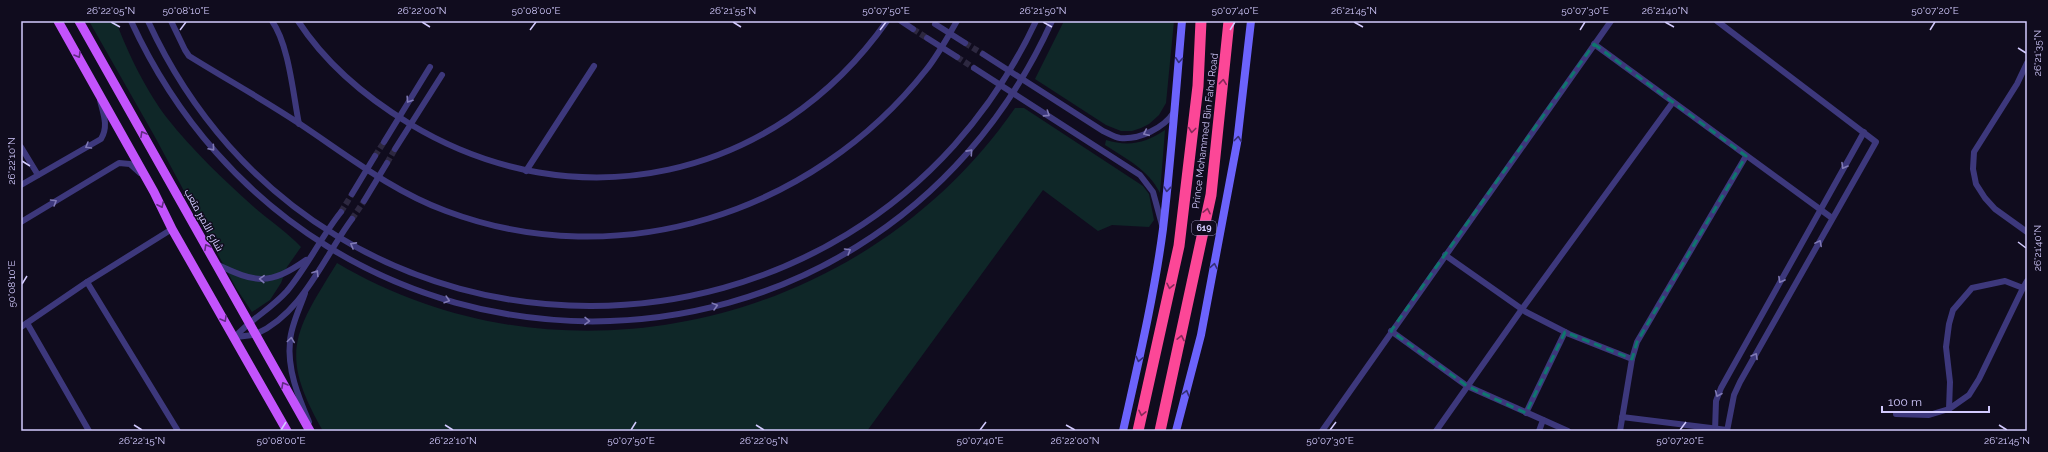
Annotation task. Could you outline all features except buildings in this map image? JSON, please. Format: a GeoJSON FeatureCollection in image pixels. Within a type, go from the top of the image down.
{"type":"FeatureCollection","features":[{"type":"Feature","properties":{"kind":"highway","name":"Prince Mohammed Bin Fahd Road"},"geometry":{"type":"LineString","coordinates":[[1138,431],[1179,246],[1198,86],[1201,21]]}},
{"type":"Feature","properties":{"kind":"highway","name":"Prince Mohammed Bin Fahd Road"},"geometry":{"type":"LineString","coordinates":[[1160,431],[1211,195],[1229,21]]}},
{"type":"Feature","properties":{"kind":"main road"},"geometry":{"type":"LineString","coordinates":[[58,21],[154,192],[172,229],[286,431]]}},
{"type":"Feature","properties":{"kind":"main road","name":"شارع الأمير متعب"},"geometry":{"type":"LineString","coordinates":[[79,21],[310,431]]}},
{"type":"Feature","properties":{"kind":"main road"},"geometry":{"type":"LineString","coordinates":[[1122,431],[1142,348],[1163,230],[1182,21]]}},
{"type":"Feature","properties":{"kind":"main road"},"geometry":{"type":"LineString","coordinates":[[1176,431],[1201,334],[1236,151],[1251,21]]}},
{"type":"Feature","properties":{"kind":"street"},"geometry":{"type":"LineString","coordinates":[[131,21],[161,79],[184,114],[211,148],[267,203],[320,242],[372,272],[419,292],[465,306],[534,319],[599,322],[655,318],[706,308],[751,296],[798,278],[848,252],[893,222],[943,180],[962,160],[996,120],[1014,93],[1052,21]]}},
{"type":"Feature","properties":{"kind":"street"},"geometry":{"type":"LineString","coordinates":[[148,21],[174,71],[196,105],[222,138],[271,187],[297,209],[327,229],[379,259],[424,278],[504,299],[535,304],[599,307],[653,303],[703,294],[746,282],[792,264],[840,239],[884,210],[933,169],[951,150],[984,111],[1010,71],[1036,21]]}},
{"type":"Feature","properties":{"kind":"street"},"geometry":{"type":"LineString","coordinates":[[171,21],[189,56],[299,124],[365,170],[409,195],[448,212],[516,230],[543,234],[598,236],[643,233],[686,225],[724,215],[763,199],[803,179],[842,153],[884,118],[927,68],[942,47],[957,21]]}},
{"type":"Feature","properties":{"kind":"street"},"geometry":{"type":"LineString","coordinates":[[272,21],[278,29],[284,48],[299,124]]}},
{"type":"Feature","properties":{"kind":"street"},"geometry":{"type":"LineString","coordinates":[[298,21],[339,70],[376,102],[437,140],[468,153],[526,171],[569,177],[597,178],[634,176],[706,160],[772,128],[824,90],[862,53],[887,21]]}},
{"type":"Feature","properties":{"kind":"street"},"geometry":{"type":"LineString","coordinates":[[901,21],[913,29]]}},
{"type":"Feature","properties":{"kind":"street"},"geometry":{"type":"LineString","coordinates":[[1322,431],[1445,254],[1611,21]]}},
{"type":"Feature","properties":{"kind":"street"},"geometry":{"type":"LineString","coordinates":[[1622,417],[1727,431],[1734,395],[1876,142],[1717,21]]}},
{"type":"Feature","properties":{"kind":"street"},"geometry":{"type":"LineString","coordinates":[[935,24],[965,43]]}},
{"type":"Feature","properties":{"kind":"street"},"geometry":{"type":"LineString","coordinates":[[927,38],[957,57]]}},
{"type":"Feature","properties":{"kind":"street"},"geometry":{"type":"LineString","coordinates":[[1594,44],[1819,210],[1832,218]]}},
{"type":"Feature","properties":{"kind":"street"},"geometry":{"type":"LineString","coordinates":[[982,54],[1102,131],[1119,138],[1133,138],[1148,132],[1166,122],[1175,109]]}},
{"type":"Feature","properties":{"kind":"street"},"geometry":{"type":"LineString","coordinates":[[2027,63],[2017,84],[1974,152],[1973,169],[1976,184],[1985,198],[1995,209],[2027,232]]}},
{"type":"Feature","properties":{"kind":"street"},"geometry":{"type":"LineString","coordinates":[[526,171],[594,66]]}},
{"type":"Feature","properties":{"kind":"street"},"geometry":{"type":"LineString","coordinates":[[384,142],[430,67]]}},
{"type":"Feature","properties":{"kind":"street"},"geometry":{"type":"LineString","coordinates":[[974,68],[1140,175],[1153,192],[1163,230]]}},
{"type":"Feature","properties":{"kind":"street"},"geometry":{"type":"LineString","coordinates":[[396,149],[410,124],[442,75]]}},
{"type":"Feature","properties":{"kind":"street"},"geometry":{"type":"LineString","coordinates":[[21,185],[101,139],[106,125],[97,89]]}},
{"type":"Feature","properties":{"kind":"street"},"geometry":{"type":"LineString","coordinates":[[1436,431],[1522,309],[1673,102]]}},
{"type":"Feature","properties":{"kind":"street"},"geometry":{"type":"LineString","coordinates":[[1715,430],[1716,401],[1721,388],[1819,210],[1864,132]]}},
{"type":"Feature","properties":{"kind":"street"},"geometry":{"type":"LineString","coordinates":[[21,147],[38,175]]}},
{"type":"Feature","properties":{"kind":"street"},"geometry":{"type":"LineString","coordinates":[[352,194],[365,170],[375,156]]}},
{"type":"Feature","properties":{"kind":"street"},"geometry":{"type":"LineString","coordinates":[[1620,431],[1632,359],[1637,342],[1746,156]]}},
{"type":"Feature","properties":{"kind":"street"},"geometry":{"type":"LineString","coordinates":[[21,222],[119,163],[130,164],[138,169],[154,192]]}},
{"type":"Feature","properties":{"kind":"street"},"geometry":{"type":"LineString","coordinates":[[364,201],[377,177],[387,163]]}},
{"type":"Feature","properties":{"kind":"street"},"geometry":{"type":"LineString","coordinates":[[234,338],[249,322],[274,304],[288,290],[327,229],[340,212]]}},
{"type":"Feature","properties":{"kind":"street"},"geometry":{"type":"LineString","coordinates":[[313,431],[298,395],[291,371],[290,340],[297,306],[339,236],[352,220]]}},
{"type":"Feature","properties":{"kind":"street"},"geometry":{"type":"LineString","coordinates":[[21,327],[87,282],[172,229]]}},
{"type":"Feature","properties":{"kind":"street"},"geometry":{"type":"LineString","coordinates":[[1445,254],[1522,309],[1565,332],[1632,359]]}},
{"type":"Feature","properties":{"kind":"street"},"geometry":{"type":"LineString","coordinates":[[216,264],[238,274],[258,279],[272,279],[286,274],[309,258]]}},
{"type":"Feature","properties":{"kind":"street"},"geometry":{"type":"LineString","coordinates":[[1949,409],[1950,382],[1946,347],[1949,324],[1953,310],[1972,288],[2005,281],[2023,288]]}},
{"type":"Feature","properties":{"kind":"street"},"geometry":{"type":"LineString","coordinates":[[1896,414],[1929,415],[1949,409],[1969,395],[1979,379],[2027,281]]}},
{"type":"Feature","properties":{"kind":"street"},"geometry":{"type":"LineString","coordinates":[[87,282],[178,431]]}},
{"type":"Feature","properties":{"kind":"street"},"geometry":{"type":"LineString","coordinates":[[234,338],[255,334],[297,306]]}},
{"type":"Feature","properties":{"kind":"street"},"geometry":{"type":"LineString","coordinates":[[27,324],[89,431]]}},
{"type":"Feature","properties":{"kind":"street"},"geometry":{"type":"LineString","coordinates":[[1391,331],[1467,386],[1568,431]]}},
{"type":"Feature","properties":{"kind":"street"},"geometry":{"type":"LineString","coordinates":[[1526,413],[1565,332]]}},
{"type":"Feature","properties":{"kind":"street"},"geometry":{"type":"LineString","coordinates":[[1539,431],[1543,420]]}},
{"type":"Feature","properties":{"kind":"highlighted area"},"geometry":{"type":"Polygon","coordinates":[[[1594,44],[1746,156],[1637,342],[1632,359],[1565,332],[1526,413],[1467,386],[1391,331],[1594,44]]]}},
{"type":"Feature","properties":{"kind":"green space"},"geometry":{"type":"Polygon","coordinates":[[[89,21],[116,21],[126,46],[145,84],[167,118],[209,165],[255,208],[284,231],[301,247],[287,267],[281,283],[270,300],[252,312],[236,288],[155,137],[89,21]]]}},
{"type":"Feature","properties":{"kind":"green space"},"geometry":{"type":"Polygon","coordinates":[[[1064,21],[1174,21],[1166,103],[1159,115],[1149,124],[1141,128],[1132,131],[1121,131],[1106,125],[1035,79],[1064,21]]]}},
{"type":"Feature","properties":{"kind":"green space"},"geometry":{"type":"Polygon","coordinates":[[[1015,108],[1024,108],[1143,186],[1149,194],[1154,220],[1149,227],[1112,225],[1098,231],[1043,190],[867,431],[323,431],[309,405],[300,382],[296,363],[297,345],[302,327],[310,308],[337,263],[425,304],[518,326],[612,330],[706,317],[795,288],[878,242],[952,182],[1015,108]]]}},
{"type":"Feature","properties":{"kind":"green space"},"geometry":{"type":"Polygon","coordinates":[[[1165,130],[1160,193],[1143,171],[1105,145],[1106,140],[1122,143],[1144,141],[1165,130]]]}},
{"type":"Feature","properties":{"kind":"tunnel"},"geometry":{"type":"LineString","coordinates":[[913,29],[927,38]]}},
{"type":"Feature","properties":{"kind":"tunnel"},"geometry":{"type":"LineString","coordinates":[[965,43],[983,54]]}},
{"type":"Feature","properties":{"kind":"tunnel"},"geometry":{"type":"LineString","coordinates":[[957,57],[974,68]]}},
{"type":"Feature","properties":{"kind":"tunnel"},"geometry":{"type":"LineString","coordinates":[[375,156],[384,142]]}},
{"type":"Feature","properties":{"kind":"tunnel"},"geometry":{"type":"LineString","coordinates":[[387,163],[395,149]]}},
{"type":"Feature","properties":{"kind":"tunnel"},"geometry":{"type":"LineString","coordinates":[[341,212],[352,194]]}},
{"type":"Feature","properties":{"kind":"tunnel"},"geometry":{"type":"LineString","coordinates":[[352,219],[364,201]]}}]}
